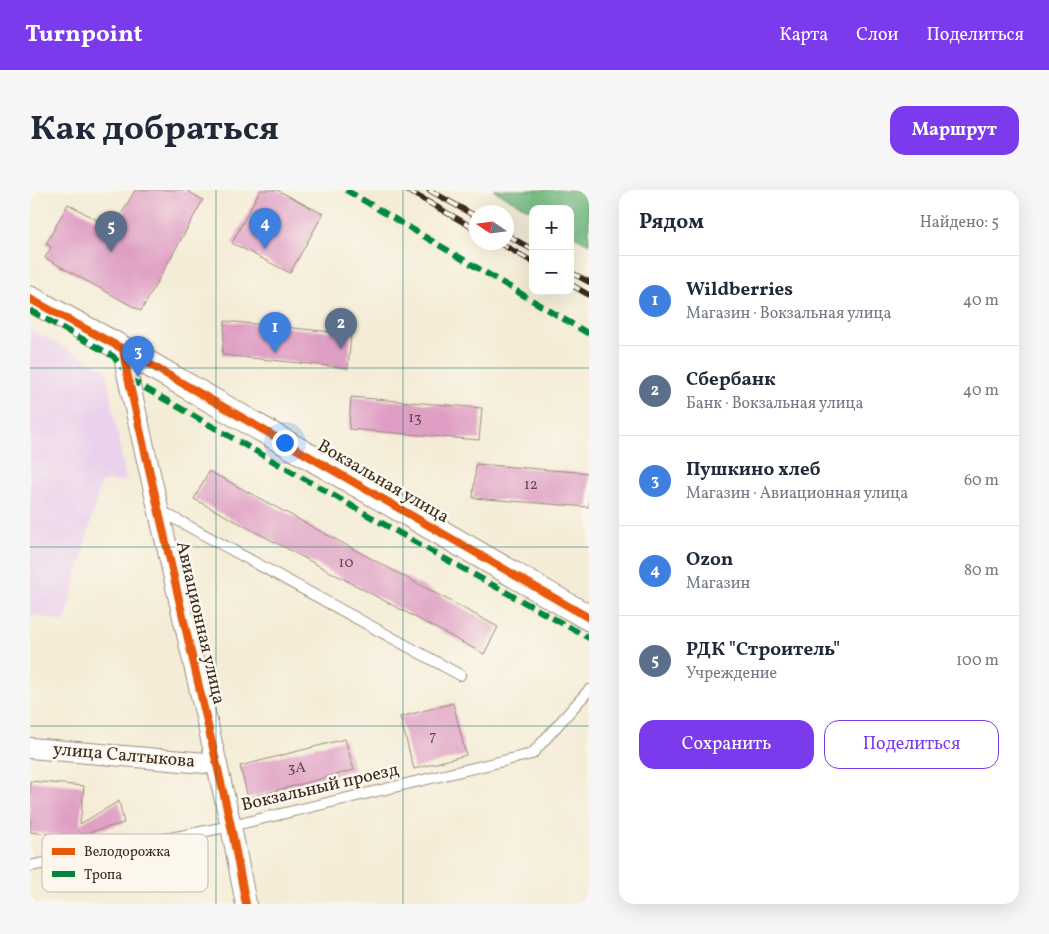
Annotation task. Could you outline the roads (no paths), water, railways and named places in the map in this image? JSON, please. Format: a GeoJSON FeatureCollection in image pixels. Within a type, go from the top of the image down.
{"type":"FeatureCollection","features":[{"type":"Feature","properties":{"kind":"street","name":"Вокзальная улица"},"geometry":{"type":"LineString","coordinates":[[30,299],[123,349],[589,618]]}},
{"type":"Feature","properties":{"kind":"street","name":"Авиационная улица"},"geometry":{"type":"LineString","coordinates":[[123,349],[231,826],[246,904]]}},
{"type":"Feature","properties":{"kind":"street","name":"улица Салтыкова"},"geometry":{"type":"LineString","coordinates":[[30,748],[217,764]]}},
{"type":"Feature","properties":{"kind":"lane"},"geometry":{"type":"LineString","coordinates":[[159,510],[460,676]]}},
{"type":"Feature","properties":{"kind":"lane","name":"Вокзальный проезд"},"geometry":{"type":"LineString","coordinates":[[191,834],[532,754],[589,690]]}},
{"type":"Feature","properties":{"kind":"railway"},"geometry":{"type":"LineString","coordinates":[[407,190],[469,225]]}},
{"type":"Feature","properties":{"kind":"railway"},"geometry":{"type":"LineString","coordinates":[[429,190],[469,212]]}},
{"type":"Feature","properties":{"kind":"railway"},"geometry":{"type":"LineString","coordinates":[[514,239],[529,248]]}},
{"type":"Feature","properties":{"kind":"railway"},"geometry":{"type":"LineString","coordinates":[[512,250],[529,260]]}},
{"type":"Feature","properties":{"kind":"railway"},"geometry":{"type":"LineString","coordinates":[[574,274],[589,282]]}},
{"type":"Feature","properties":{"kind":"railway"},"geometry":{"type":"LineString","coordinates":[[574,286],[589,295]]}},
{"type":"Feature","properties":{"kind":"place","name":"Ozon"},"geometry":{"type":"Point","coordinates":[265,249]}},
{"type":"Feature","properties":{"kind":"place","name":"РДК \"Строитель\""},"geometry":{"type":"Point","coordinates":[111,252]}},
{"type":"Feature","properties":{"kind":"place","name":"Сбербанк"},"geometry":{"type":"Point","coordinates":[341,349]}},
{"type":"Feature","properties":{"kind":"place","name":"Wildberries"},"geometry":{"type":"Point","coordinates":[275,353]}},
{"type":"Feature","properties":{"kind":"place","name":"Пушкино хлеб"},"geometry":{"type":"Point","coordinates":[138,377]}}]}
